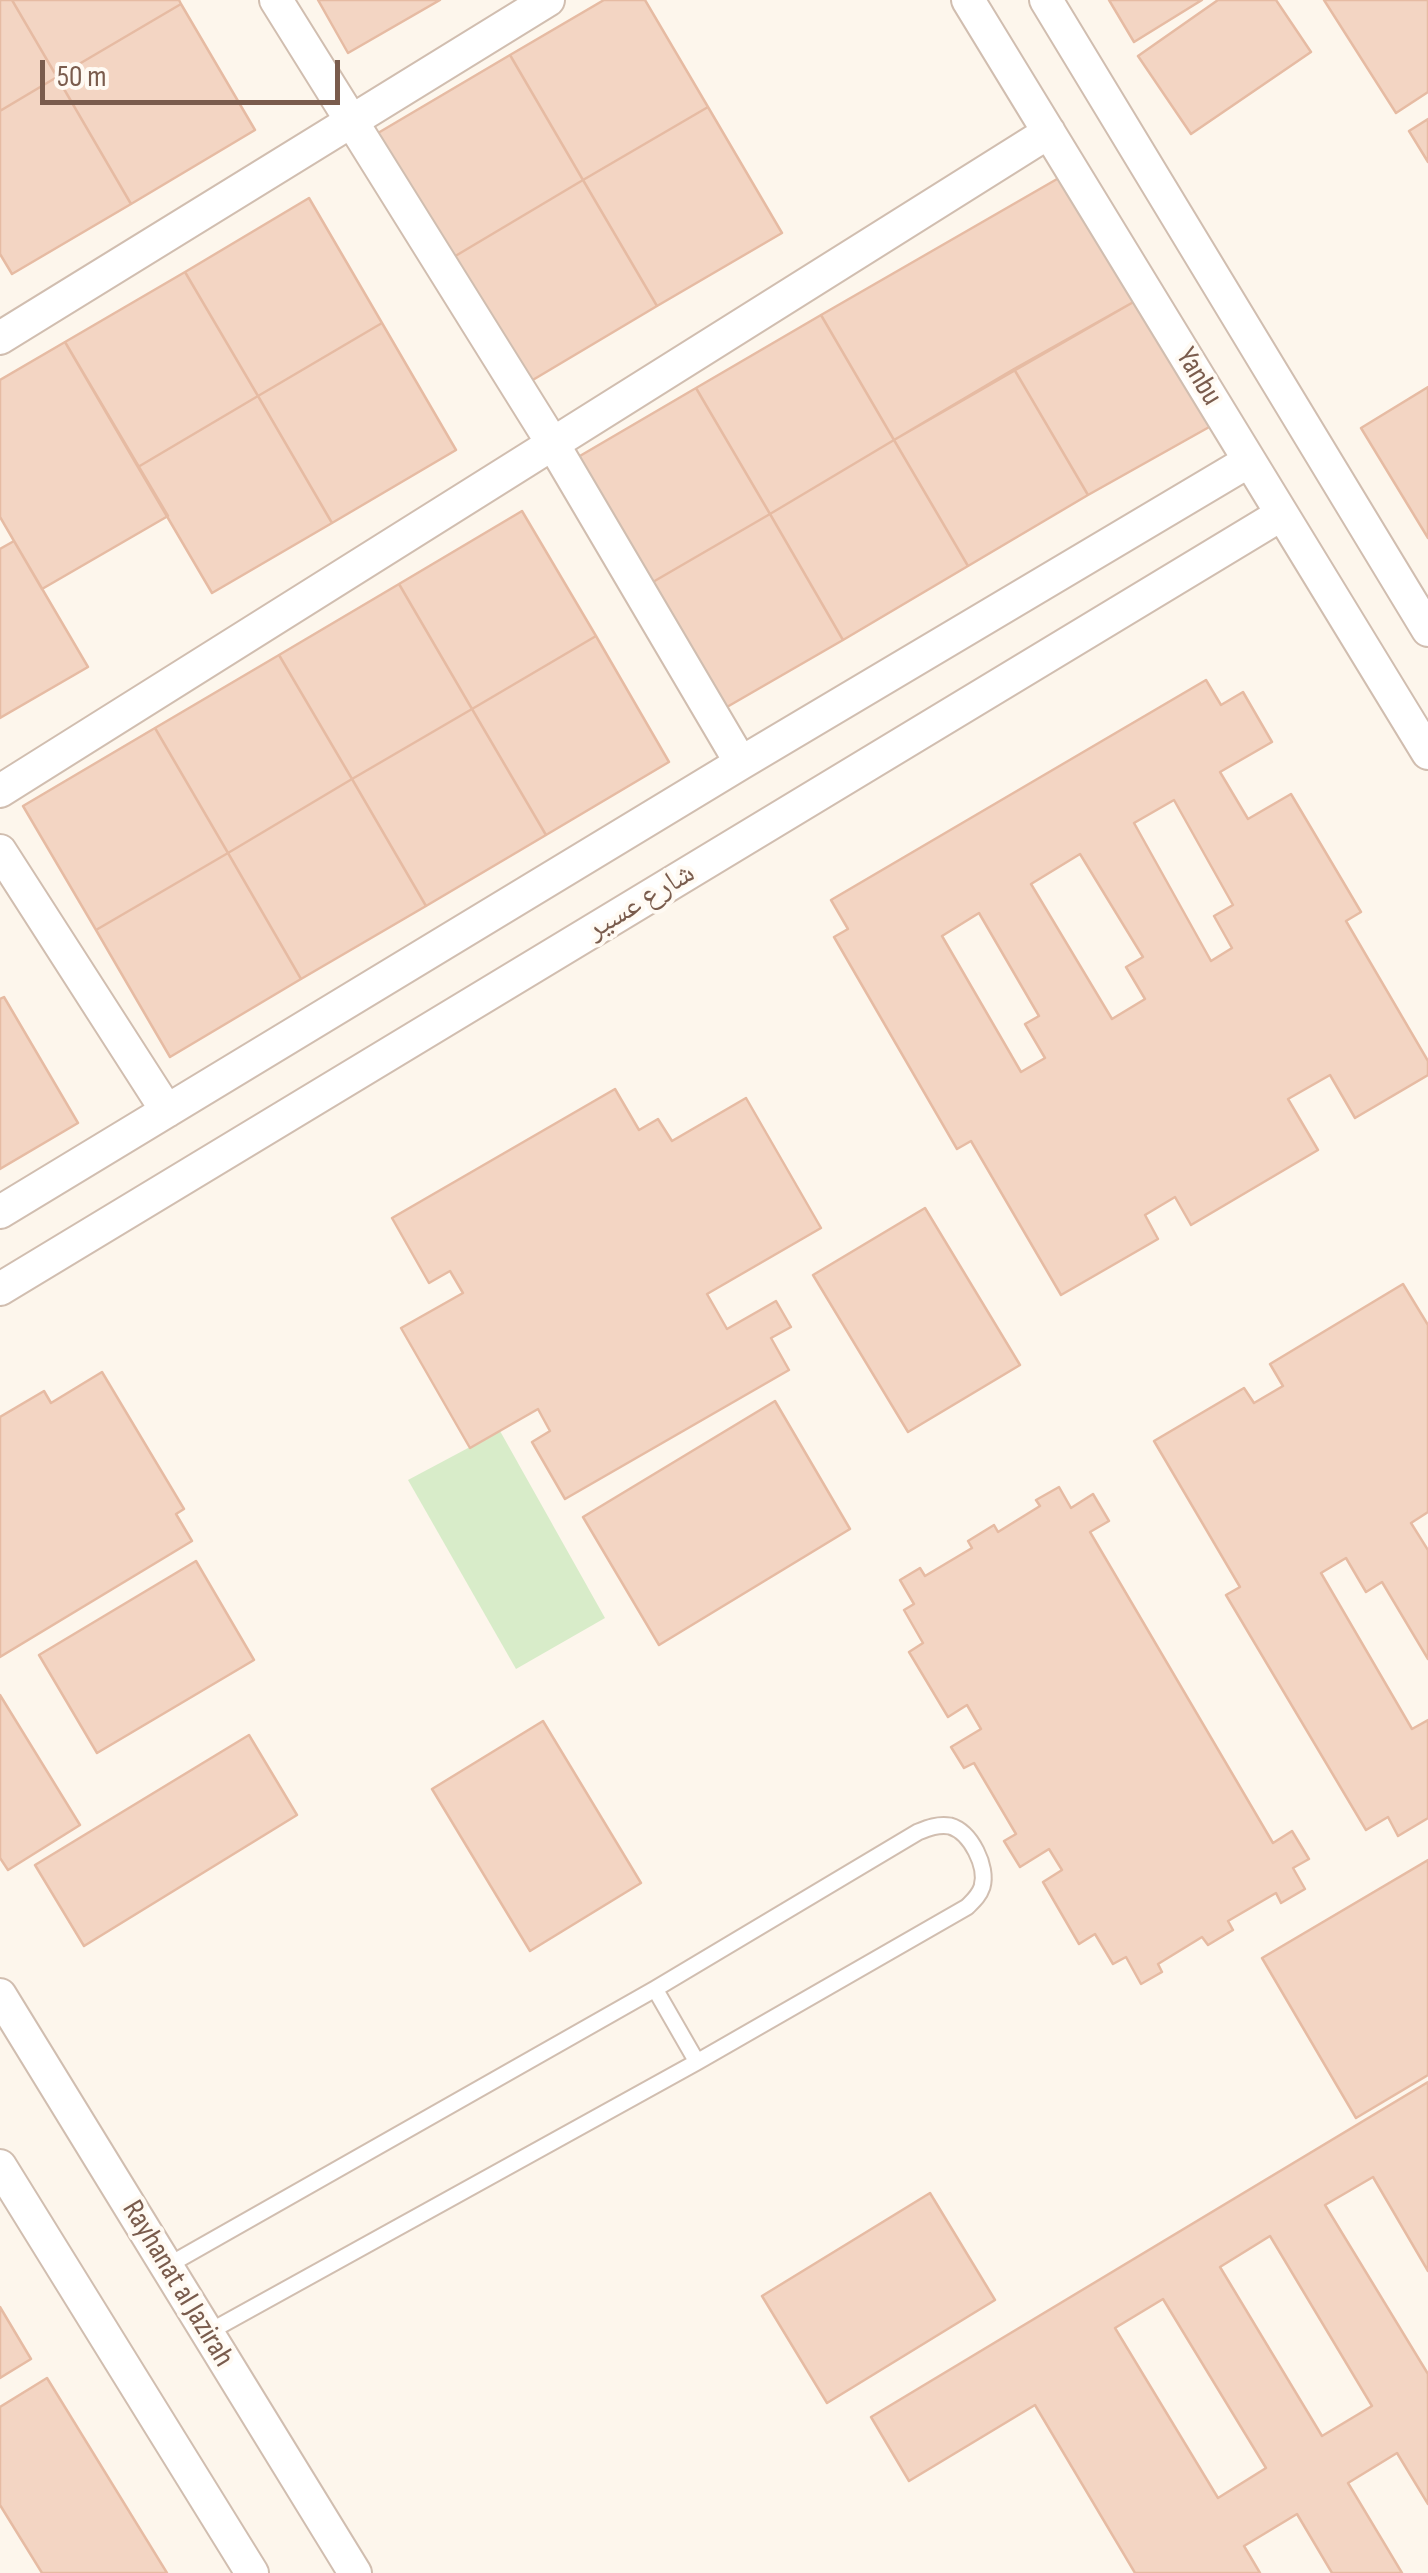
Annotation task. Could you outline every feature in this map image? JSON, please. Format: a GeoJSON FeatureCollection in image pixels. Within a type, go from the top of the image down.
{"type":"FeatureCollection","features":[{"type":"Feature","properties":{"kind":"street"},"geometry":{"type":"LineString","coordinates":[[276,0],[553,444],[741,762]]}},
{"type":"Feature","properties":{"kind":"street"},"geometry":{"type":"LineString","coordinates":[[0,338],[548,0]]}},
{"type":"Feature","properties":{"kind":"street","name":"Yanbu"},"geometry":{"type":"LineString","coordinates":[[968,0],[1428,753]]}},
{"type":"Feature","properties":{"kind":"street"},"geometry":{"type":"LineString","coordinates":[[1046,0],[1428,630]]}},
{"type":"Feature","properties":{"kind":"street"},"geometry":{"type":"LineString","coordinates":[[0,791],[1049,132]]}},
{"type":"Feature","properties":{"kind":"street"},"geometry":{"type":"LineString","coordinates":[[0,1212],[741,762],[1250,461]]}},
{"type":"Feature","properties":{"kind":"street","name":"شارع عسير"},"geometry":{"type":"LineString","coordinates":[[0,1289],[1282,514]]}},
{"type":"Feature","properties":{"kind":"street"},"geometry":{"type":"LineString","coordinates":[[0,851],[167,1111]]}},
{"type":"Feature","properties":{"kind":"street","name":"Rayhanat al Jazirah"},"geometry":{"type":"LineString","coordinates":[[0,1994],[354,2573]]}},
{"type":"Feature","properties":{"kind":"street"},"geometry":{"type":"LineString","coordinates":[[0,2166],[252,2573]]}},
{"type":"Feature","properties":{"kind":"lane"},"geometry":{"type":"LineString","coordinates":[[166,2266],[655,1989],[918,1832],[936,1825],[954,1827],[968,1837],[984,1882],[967,1907],[697,2062],[207,2333]]}},
{"type":"Feature","properties":{"kind":"lane"},"geometry":{"type":"LineString","coordinates":[[655,1989],[697,2062]]}},
{"type":"Feature","properties":{"kind":"green space"},"geometry":{"type":"Polygon","coordinates":[[[500,1431],[605,1618],[516,1669],[408,1480],[500,1431]]]}},
{"type":"Feature","properties":{"kind":"building"},"geometry":{"type":"Polygon","coordinates":[[[0,0],[12,0],[57,77],[0,111],[0,0]]]}},
{"type":"Feature","properties":{"kind":"building"},"geometry":{"type":"Polygon","coordinates":[[[12,0],[179,0],[181,4],[57,77],[12,0]]]}},
{"type":"Feature","properties":{"kind":"building"},"geometry":{"type":"Polygon","coordinates":[[[318,0],[440,0],[348,53],[318,0]]]}},
{"type":"Feature","properties":{"kind":"building"},"geometry":{"type":"Polygon","coordinates":[[[604,0],[645,0],[708,107],[583,180],[510,55],[604,0]]]}},
{"type":"Feature","properties":{"kind":"building"},"geometry":{"type":"Polygon","coordinates":[[[1109,0],[1202,0],[1134,42],[1109,0]]]}},
{"type":"Feature","properties":{"kind":"building"},"geometry":{"type":"Polygon","coordinates":[[[1218,0],[1276,0],[1311,52],[1191,134],[1138,56],[1218,0]]]}},
{"type":"Feature","properties":{"kind":"building"},"geometry":{"type":"Polygon","coordinates":[[[1324,0],[1428,0],[1428,92],[1396,113],[1324,0]]]}},
{"type":"Feature","properties":{"kind":"building"},"geometry":{"type":"Polygon","coordinates":[[[181,4],[255,130],[131,204],[57,77],[181,4]]]}},
{"type":"Feature","properties":{"kind":"building"},"geometry":{"type":"Polygon","coordinates":[[[510,55],[583,180],[452,258],[378,133],[510,55]]]}},
{"type":"Feature","properties":{"kind":"building"},"geometry":{"type":"Polygon","coordinates":[[[57,77],[131,204],[12,274],[0,254],[0,111],[57,77]]]}},
{"type":"Feature","properties":{"kind":"building"},"geometry":{"type":"Polygon","coordinates":[[[708,107],[782,233],[657,306],[583,180],[708,107]]]}},
{"type":"Feature","properties":{"kind":"building"},"geometry":{"type":"Polygon","coordinates":[[[1428,119],[1428,162],[1409,131],[1428,119]]]}},
{"type":"Feature","properties":{"kind":"building"},"geometry":{"type":"Polygon","coordinates":[[[1064,175],[1137,300],[894,440],[821,315],[1064,175]]]}},
{"type":"Feature","properties":{"kind":"building"},"geometry":{"type":"Polygon","coordinates":[[[583,180],[657,306],[526,384],[452,258],[583,180]]]}},
{"type":"Feature","properties":{"kind":"building"},"geometry":{"type":"Polygon","coordinates":[[[309,198],[382,323],[258,396],[185,272],[309,198]]]}},
{"type":"Feature","properties":{"kind":"building"},"geometry":{"type":"Polygon","coordinates":[[[185,272],[258,396],[138,467],[65,342],[185,272]]]}},
{"type":"Feature","properties":{"kind":"building"},"geometry":{"type":"Polygon","coordinates":[[[1137,300],[1211,426],[1088,495],[1014,369],[1137,300]]]}},
{"type":"Feature","properties":{"kind":"building"},"geometry":{"type":"Polygon","coordinates":[[[821,315],[894,440],[770,514],[696,388],[821,315]]]}},
{"type":"Feature","properties":{"kind":"building"},"geometry":{"type":"Polygon","coordinates":[[[382,323],[456,450],[332,523],[258,396],[382,323]]]}},
{"type":"Feature","properties":{"kind":"building"},"geometry":{"type":"Polygon","coordinates":[[[65,342],[168,516],[42,589],[0,517],[0,380],[65,342]]]}},
{"type":"Feature","properties":{"kind":"building"},"geometry":{"type":"Polygon","coordinates":[[[1014,369],[1088,495],[968,566],[894,440],[1014,369]]]}},
{"type":"Feature","properties":{"kind":"building"},"geometry":{"type":"Polygon","coordinates":[[[1428,387],[1428,538],[1361,428],[1428,387]]]}},
{"type":"Feature","properties":{"kind":"building"},"geometry":{"type":"Polygon","coordinates":[[[696,388],[770,514],[646,586],[573,460],[696,388]]]}},
{"type":"Feature","properties":{"kind":"building"},"geometry":{"type":"Polygon","coordinates":[[[258,396],[332,523],[212,593],[138,467],[258,396]]]}},
{"type":"Feature","properties":{"kind":"building"},"geometry":{"type":"Polygon","coordinates":[[[894,440],[968,566],[843,640],[770,514],[894,440]]]}},
{"type":"Feature","properties":{"kind":"building"},"geometry":{"type":"Polygon","coordinates":[[[522,511],[596,636],[472,709],[399,584],[522,511]]]}},
{"type":"Feature","properties":{"kind":"building"},"geometry":{"type":"Polygon","coordinates":[[[770,514],[843,640],[720,711],[646,586],[770,514]]]}},
{"type":"Feature","properties":{"kind":"building"},"geometry":{"type":"Polygon","coordinates":[[[14,541],[88,667],[0,718],[0,549],[14,541]]]}},
{"type":"Feature","properties":{"kind":"building"},"geometry":{"type":"Polygon","coordinates":[[[399,584],[472,709],[352,779],[279,655],[399,584]]]}},
{"type":"Feature","properties":{"kind":"building"},"geometry":{"type":"Polygon","coordinates":[[[596,636],[669,762],[546,835],[472,709],[596,636]]]}},
{"type":"Feature","properties":{"kind":"building"},"geometry":{"type":"Polygon","coordinates":[[[279,655],[352,779],[228,853],[155,728],[279,655]]]}},
{"type":"Feature","properties":{"kind":"building"},"geometry":{"type":"Polygon","coordinates":[[[1206,680],[1221,705],[1243,692],[1272,742],[1220,772],[1248,819],[1291,794],[1361,912],[1346,921],[1428,1061],[1428,1075],[1355,1118],[1330,1075],[1288,1099],[1318,1150],[1191,1225],[1175,1197],[1145,1215],[1158,1239],[1061,1295],[971,1141],[957,1149],[834,937],[848,929],[831,900],[1206,680]],[[1174,800],[1134,823],[1211,961],[1232,948],[1214,916],[1233,905],[1174,800]],[[1080,854],[1031,884],[1112,1019],[1145,999],[1126,967],[1143,957],[1080,854]],[[979,913],[942,936],[1021,1072],[1045,1058],[1025,1024],[1039,1016],[979,913]]]}},
{"type":"Feature","properties":{"kind":"building"},"geometry":{"type":"Polygon","coordinates":[[[472,709],[546,835],[426,906],[352,779],[472,709]]]}},
{"type":"Feature","properties":{"kind":"building"},"geometry":{"type":"Polygon","coordinates":[[[155,728],[228,853],[96,930],[23,806],[155,728]]]}},
{"type":"Feature","properties":{"kind":"building"},"geometry":{"type":"Polygon","coordinates":[[[352,779],[426,906],[301,979],[228,853],[352,779]]]}},
{"type":"Feature","properties":{"kind":"building"},"geometry":{"type":"Polygon","coordinates":[[[228,853],[301,979],[170,1057],[96,930],[228,853]]]}},
{"type":"Feature","properties":{"kind":"building"},"geometry":{"type":"Polygon","coordinates":[[[4,997],[78,1123],[0,1169],[0,999],[4,997]]]}},
{"type":"Feature","properties":{"kind":"building"},"geometry":{"type":"Polygon","coordinates":[[[615,1089],[639,1130],[658,1119],[672,1141],[746,1098],[821,1228],[707,1294],[727,1329],[776,1301],[791,1327],[771,1338],[789,1370],[565,1499],[532,1442],[550,1431],[538,1409],[470,1448],[401,1328],[463,1293],[450,1271],[429,1283],[392,1218],[615,1089]]]}},
{"type":"Feature","properties":{"kind":"building"},"geometry":{"type":"Polygon","coordinates":[[[925,1208],[1020,1365],[908,1432],[813,1275],[925,1208]]]}},
{"type":"Feature","properties":{"kind":"building"},"geometry":{"type":"Polygon","coordinates":[[[1403,1284],[1428,1325],[1428,1512],[1411,1523],[1428,1550],[1428,1659],[1382,1582],[1366,1592],[1346,1558],[1321,1573],[1412,1729],[1428,1720],[1428,1818],[1398,1836],[1388,1817],[1366,1830],[1226,1595],[1240,1587],[1154,1441],[1244,1388],[1254,1403],[1283,1386],[1270,1364],[1403,1284]]]}},
{"type":"Feature","properties":{"kind":"building"},"geometry":{"type":"Polygon","coordinates":[[[102,1372],[184,1509],[176,1514],[192,1541],[0,1657],[0,1417],[44,1391],[51,1403],[102,1372]]]}},
{"type":"Feature","properties":{"kind":"building"},"geometry":{"type":"Polygon","coordinates":[[[775,1401],[850,1529],[659,1645],[583,1517],[775,1401]]]}},
{"type":"Feature","properties":{"kind":"building"},"geometry":{"type":"Polygon","coordinates":[[[1059,1487],[1071,1508],[1093,1494],[1109,1521],[1090,1532],[1273,1843],[1292,1831],[1309,1859],[1293,1868],[1305,1889],[1281,1903],[1276,1893],[1228,1921],[1233,1930],[1208,1945],[1202,1937],[1158,1964],[1162,1972],[1141,1984],[1126,1957],[1113,1964],[1095,1934],[1079,1944],[1043,1882],[1062,1870],[1049,1849],[1020,1867],[1004,1841],[1016,1834],[974,1763],[964,1768],[951,1747],[981,1729],[967,1705],[948,1717],[909,1652],[923,1643],[904,1610],[914,1604],[900,1580],[920,1568],[925,1576],[972,1548],[968,1541],[994,1525],[998,1532],[1040,1506],[1036,1500],[1059,1487]]]}},
{"type":"Feature","properties":{"kind":"building"},"geometry":{"type":"Polygon","coordinates":[[[196,1561],[254,1660],[97,1753],[39,1655],[196,1561]]]}},
{"type":"Feature","properties":{"kind":"building"},"geometry":{"type":"Polygon","coordinates":[[[0,1695],[80,1825],[8,1870],[0,1858],[0,1695]]]}},
{"type":"Feature","properties":{"kind":"building"},"geometry":{"type":"Polygon","coordinates":[[[543,1721],[641,1883],[530,1951],[432,1789],[543,1721]]]}},
{"type":"Feature","properties":{"kind":"building"},"geometry":{"type":"Polygon","coordinates":[[[249,1735],[297,1815],[84,1946],[35,1865],[249,1735]]]}},
{"type":"Feature","properties":{"kind":"building"},"geometry":{"type":"Polygon","coordinates":[[[1428,1860],[1428,2075],[1356,2118],[1262,1958],[1428,1860]]]}},
{"type":"Feature","properties":{"kind":"building"},"geometry":{"type":"Polygon","coordinates":[[[1428,2082],[1428,2271],[1373,2177],[1325,2205],[1428,2374],[1428,2504],[1397,2453],[1348,2483],[1402,2573],[1332,2573],[1297,2514],[1244,2546],[1260,2573],[1135,2573],[1035,2405],[909,2481],[871,2417],[1428,2082]],[[1270,2236],[1220,2267],[1322,2436],[1372,2406],[1270,2236]],[[1163,2299],[1115,2328],[1218,2498],[1266,2468],[1163,2299]]]}},
{"type":"Feature","properties":{"kind":"building"},"geometry":{"type":"Polygon","coordinates":[[[930,2193],[995,2300],[827,2403],[762,2296],[930,2193]]]}},
{"type":"Feature","properties":{"kind":"building"},"geometry":{"type":"Polygon","coordinates":[[[0,2307],[31,2359],[0,2378],[0,2307]]]}},
{"type":"Feature","properties":{"kind":"building"},"geometry":{"type":"Polygon","coordinates":[[[47,2378],[167,2573],[42,2573],[0,2505],[0,2407],[47,2378]]]}}]}
